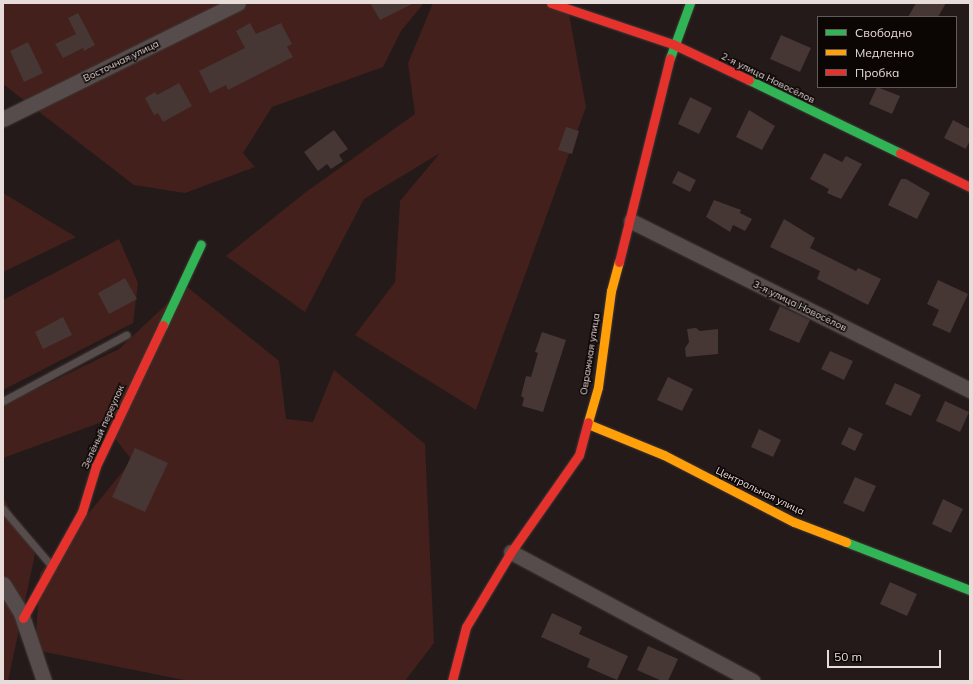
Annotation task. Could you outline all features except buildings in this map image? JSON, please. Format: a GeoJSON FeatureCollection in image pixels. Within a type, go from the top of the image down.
{"type":"FeatureCollection","features":[{"type":"Feature","properties":{"kind":"street","name":"Восточная улица"},"geometry":{"type":"LineString","coordinates":[[3,119],[238,3]]}},
{"type":"Feature","properties":{"kind":"street","name":"2-я улица Новосёлов"},"geometry":{"type":"LineString","coordinates":[[551,3],[673,44],[970,187]]}},
{"type":"Feature","properties":{"kind":"street","name":"Овражная улица"},"geometry":{"type":"LineString","coordinates":[[452,681],[466,627],[511,552],[579,454],[598,388],[611,291],[631,222],[673,44],[690,3]]}},
{"type":"Feature","properties":{"kind":"street","name":"3-я улица Новосёлов"},"geometry":{"type":"LineString","coordinates":[[631,222],[970,390]]}},
{"type":"Feature","properties":{"kind":"street","name":"Зелёный переулок"},"geometry":{"type":"LineString","coordinates":[[23,618],[82,512],[96,466],[201,244]]}},
{"type":"Feature","properties":{"kind":"street","name":"Центральная улица"},"geometry":{"type":"LineString","coordinates":[[588,424],[664,455],[794,522],[970,590]]}},
{"type":"Feature","properties":{"kind":"street"},"geometry":{"type":"LineString","coordinates":[[511,552],[753,681]]}},
{"type":"Feature","properties":{"kind":"street"},"geometry":{"type":"LineString","coordinates":[[3,584],[23,618],[44,681]]}},
{"type":"Feature","properties":{"kind":"lane"},"geometry":{"type":"LineString","coordinates":[[3,401],[126,335]]}},
{"type":"Feature","properties":{"kind":"lane"},"geometry":{"type":"LineString","coordinates":[[3,509],[52,566]]}},
{"type":"Feature","properties":{"kind":"shaded area"},"geometry":{"type":"Polygon","coordinates":[[[3,3],[424,3],[401,31],[383,67],[272,107],[243,153],[255,167],[185,193],[134,185],[3,84],[3,3]]]}},
{"type":"Feature","properties":{"kind":"shaded area"},"geometry":{"type":"Polygon","coordinates":[[[433,3],[567,3],[586,107],[476,410],[355,335],[395,282],[400,201],[440,153],[364,199],[305,312],[226,256],[306,192],[415,114],[408,63],[433,3]]]}},
{"type":"Feature","properties":{"kind":"shaded area"},"geometry":{"type":"Polygon","coordinates":[[[3,193],[76,237],[3,272],[3,193]]]}},
{"type":"Feature","properties":{"kind":"shaded area"},"geometry":{"type":"Polygon","coordinates":[[[119,239],[138,283],[133,323],[3,390],[3,300],[119,239]]]}},
{"type":"Feature","properties":{"kind":"shaded area"},"geometry":{"type":"Polygon","coordinates":[[[186,286],[279,361],[286,419],[313,422],[334,370],[425,444],[434,643],[405,681],[189,681],[35,650],[40,573],[132,460],[102,422],[3,458],[3,405],[119,349],[186,286]]]}},
{"type":"Feature","properties":{"kind":"shaded area"},"geometry":{"type":"Polygon","coordinates":[[[3,497],[35,554],[8,681],[3,681],[3,497]]]}},
{"type":"Feature","properties":{"kind":"traffic: fast"},"geometry":{"type":"LineString","coordinates":[[670,58],[690,3]]}},
{"type":"Feature","properties":{"kind":"traffic: fast"},"geometry":{"type":"LineString","coordinates":[[749,80],[900,153]]}},
{"type":"Feature","properties":{"kind":"traffic: fast"},"geometry":{"type":"LineString","coordinates":[[163,325],[201,244]]}},
{"type":"Feature","properties":{"kind":"traffic: fast"},"geometry":{"type":"LineString","coordinates":[[846,542],[970,590]]}},
{"type":"Feature","properties":{"kind":"traffic: slow"},"geometry":{"type":"LineString","coordinates":[[588,422],[598,387],[611,291],[619,262]]}},
{"type":"Feature","properties":{"kind":"traffic: slow"},"geometry":{"type":"LineString","coordinates":[[588,424],[664,455],[794,522],[846,542]]}},
{"type":"Feature","properties":{"kind":"traffic: jam"},"geometry":{"type":"LineString","coordinates":[[551,3],[673,44],[749,80]]}},
{"type":"Feature","properties":{"kind":"traffic: jam"},"geometry":{"type":"LineString","coordinates":[[619,262],[670,58]]}},
{"type":"Feature","properties":{"kind":"traffic: jam"},"geometry":{"type":"LineString","coordinates":[[900,153],[970,187]]}},
{"type":"Feature","properties":{"kind":"traffic: jam"},"geometry":{"type":"LineString","coordinates":[[23,618],[82,512],[96,466],[163,325]]}},
{"type":"Feature","properties":{"kind":"traffic: jam"},"geometry":{"type":"LineString","coordinates":[[452,681],[466,627],[511,552],[579,455],[588,422]]}}]}
